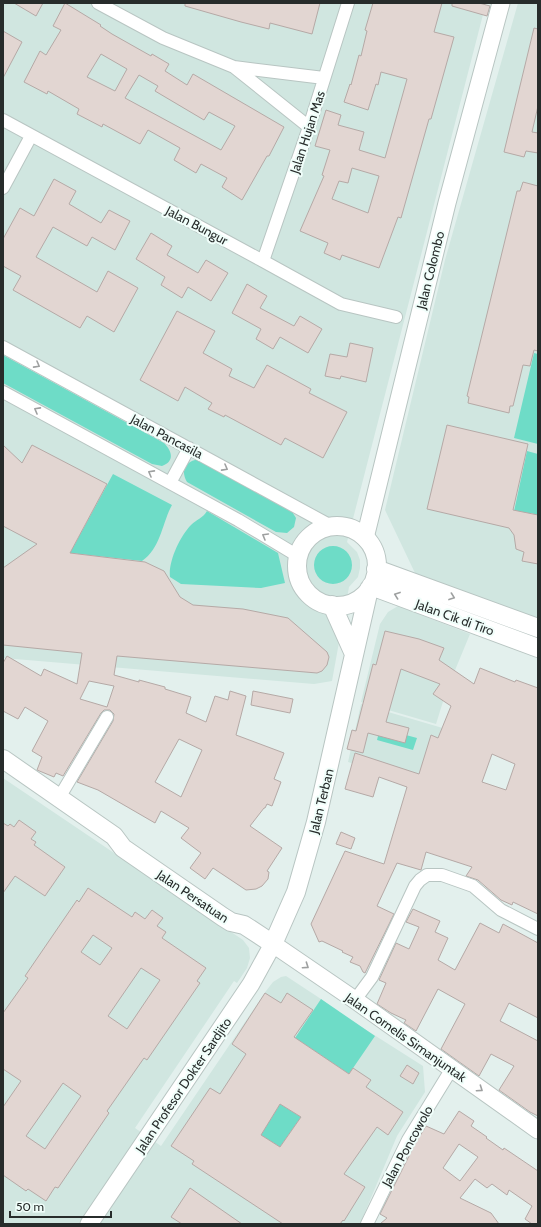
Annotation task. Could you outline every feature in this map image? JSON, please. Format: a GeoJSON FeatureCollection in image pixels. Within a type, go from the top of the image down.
{"type":"FeatureCollection","features":[{"type":"Feature","properties":{"kind":"main road","name":"Jalan Colombo"},"geometry":{"type":"LineString","coordinates":[[365,538],[446,203],[501,3]]}},
{"type":"Feature","properties":{"kind":"main road"},"geometry":{"type":"LineString","coordinates":[[332,526],[344,526],[358,531],[365,538],[374,552],[372,581],[362,597],[344,605],[332,605],[315,599],[302,585],[298,572],[298,556],[303,545],[317,531],[332,526]]}},
{"type":"Feature","properties":{"kind":"main road","name":"Jalan Cik di Tiro"},"geometry":{"type":"LineString","coordinates":[[372,581],[538,628]]}},
{"type":"Feature","properties":{"kind":"main road","name":"Jalan Cik di Tiro"},"geometry":{"type":"LineString","coordinates":[[372,581],[538,648]]}},
{"type":"Feature","properties":{"kind":"main road","name":"Jalan Terban"},"geometry":{"type":"LineString","coordinates":[[273,944],[293,898],[309,848],[324,791],[354,654],[372,581]]}},
{"type":"Feature","properties":{"kind":"main road"},"geometry":{"type":"LineString","coordinates":[[332,605],[354,654]]}},
{"type":"Feature","properties":{"kind":"main road","name":"Jalan Persatuan"},"geometry":{"type":"LineString","coordinates":[[3,759],[114,836],[128,838],[237,912],[244,925],[273,944]]}},
{"type":"Feature","properties":{"kind":"main road","name":"Jalan Cornelis Simanjuntak"},"geometry":{"type":"LineString","coordinates":[[273,944],[356,1000],[451,1070],[538,1130]]}},
{"type":"Feature","properties":{"kind":"main road","name":"Jalan Profesor Dokter Sardjito"},"geometry":{"type":"LineString","coordinates":[[89,1224],[251,984],[273,944]]}},
{"type":"Feature","properties":{"kind":"street"},"geometry":{"type":"LineString","coordinates":[[98,3],[163,38],[234,67],[324,78]]}},
{"type":"Feature","properties":{"kind":"street","name":"Jalan Hujan Mas"},"geometry":{"type":"LineString","coordinates":[[263,260],[309,127],[348,3]]}},
{"type":"Feature","properties":{"kind":"street"},"geometry":{"type":"LineString","coordinates":[[234,67],[309,127]]}},
{"type":"Feature","properties":{"kind":"street","name":"Jalan Bungur"},"geometry":{"type":"LineString","coordinates":[[3,120],[263,260],[341,304],[396,317]]}},
{"type":"Feature","properties":{"kind":"street"},"geometry":{"type":"LineString","coordinates":[[3,188],[31,136]]}},
{"type":"Feature","properties":{"kind":"street","name":"Jalan Pancasila"},"geometry":{"type":"LineString","coordinates":[[3,347],[332,526]]}},
{"type":"Feature","properties":{"kind":"street"},"geometry":{"type":"LineString","coordinates":[[3,392],[170,483],[298,556]]}},
{"type":"Feature","properties":{"kind":"street"},"geometry":{"type":"LineString","coordinates":[[170,483],[189,448]]}},
{"type":"Feature","properties":{"kind":"street"},"geometry":{"type":"LineString","coordinates":[[59,798],[107,717]]}},
{"type":"Feature","properties":{"kind":"street"},"geometry":{"type":"LineString","coordinates":[[356,1000],[372,977],[415,886],[427,875],[442,875],[473,886],[501,910],[538,929]]}},
{"type":"Feature","properties":{"kind":"street","name":"Jalan Poncowolo"},"geometry":{"type":"LineString","coordinates":[[367,1224],[408,1140],[451,1070]]}},
{"type":"Feature","properties":{"kind":"shaded area"},"geometry":{"type":"Polygon","coordinates":[[[3,3],[486,3],[347,542],[357,552],[360,560],[360,568],[358,577],[349,587],[332,681],[314,684],[3,658],[3,3]]]}},
{"type":"Feature","properties":{"kind":"shaded area"},"geometry":{"type":"Polygon","coordinates":[[[518,3],[538,3],[538,619],[415,573],[385,510],[445,260],[518,3]]]}},
{"type":"Feature","properties":{"kind":"shaded area"},"geometry":{"type":"Polygon","coordinates":[[[398,606],[470,634],[446,692],[436,724],[361,702],[380,624],[388,612],[398,606]]]}},
{"type":"Feature","properties":{"kind":"shaded area"},"geometry":{"type":"Polygon","coordinates":[[[361,704],[463,734],[444,790],[348,762],[361,704]]]}},
{"type":"Feature","properties":{"kind":"shaded area"},"geometry":{"type":"Polygon","coordinates":[[[3,778],[243,940],[249,948],[250,958],[247,968],[237,983],[234,981],[135,1128],[161,1146],[266,991],[273,982],[281,977],[286,976],[338,1012],[423,1066],[425,1092],[397,1136],[360,1224],[3,1224],[3,778]]]}},
{"type":"Feature","properties":{"kind":"green space"},"geometry":{"type":"Polygon","coordinates":[[[534,353],[538,354],[538,444],[514,438],[534,353]]]}},
{"type":"Feature","properties":{"kind":"green space"},"geometry":{"type":"Polygon","coordinates":[[[3,355],[164,443],[170,452],[171,456],[169,461],[162,466],[152,464],[3,383],[3,355]]]}},
{"type":"Feature","properties":{"kind":"green space"},"geometry":{"type":"Polygon","coordinates":[[[527,451],[538,454],[538,515],[530,513],[527,525],[513,516],[527,451]]]}},
{"type":"Feature","properties":{"kind":"green space"},"geometry":{"type":"Polygon","coordinates":[[[199,460],[291,510],[296,518],[294,527],[287,533],[276,532],[187,482],[184,475],[185,468],[188,463],[199,460]]]}},
{"type":"Feature","properties":{"kind":"green space"},"geometry":{"type":"Polygon","coordinates":[[[113,474],[172,505],[157,542],[148,556],[142,561],[70,553],[113,474]]]}},
{"type":"Feature","properties":{"kind":"green space"},"geometry":{"type":"Polygon","coordinates":[[[207,511],[278,553],[285,583],[261,588],[181,584],[170,577],[171,564],[179,542],[191,525],[207,511]]]}},
{"type":"Feature","properties":{"kind":"green space"},"geometry":{"type":"Polygon","coordinates":[[[329,546],[337,546],[347,551],[351,558],[351,572],[347,579],[337,584],[329,584],[319,579],[317,576],[314,569],[314,561],[319,551],[322,549],[329,546]]]}},
{"type":"Feature","properties":{"kind":"green space"},"geometry":{"type":"Polygon","coordinates":[[[380,728],[417,738],[413,750],[377,740],[380,728]]]}},
{"type":"Feature","properties":{"kind":"green space"},"geometry":{"type":"Polygon","coordinates":[[[321,999],[375,1036],[349,1074],[295,1038],[321,999]]]}},
{"type":"Feature","properties":{"kind":"green space"},"geometry":{"type":"Polygon","coordinates":[[[280,1104],[301,1117],[280,1147],[261,1135],[280,1104]]]}},
{"type":"Feature","properties":{"kind":"building"},"geometry":{"type":"Polygon","coordinates":[[[14,3],[43,3],[36,16],[14,3]]]}},
{"type":"Feature","properties":{"kind":"building"},"geometry":{"type":"Polygon","coordinates":[[[65,3],[101,25],[100,26],[112,34],[151,56],[152,54],[169,64],[165,71],[187,85],[193,74],[284,127],[269,156],[267,156],[242,200],[222,187],[227,178],[201,164],[196,173],[174,160],[180,148],[148,130],[140,144],[103,124],[102,127],[77,114],[79,109],[48,91],[47,94],[24,82],[40,51],[46,55],[61,30],[53,26],[65,3]],[[101,54],[87,77],[115,91],[127,69],[101,54]],[[139,75],[125,98],[221,150],[235,126],[209,112],[204,120],[155,91],[158,86],[139,75]]]}},
{"type":"Feature","properties":{"kind":"building"},"geometry":{"type":"Polygon","coordinates":[[[185,3],[320,3],[312,34],[270,23],[269,29],[185,6],[185,3]]]}},
{"type":"Feature","properties":{"kind":"building"},"geometry":{"type":"Polygon","coordinates":[[[373,3],[442,3],[434,32],[454,37],[401,218],[398,217],[379,268],[342,255],[340,260],[324,253],[328,243],[300,231],[324,176],[322,175],[330,150],[315,146],[326,110],[341,115],[338,125],[364,132],[359,150],[385,158],[407,79],[381,72],[378,85],[376,84],[368,110],[344,102],[350,84],[351,85],[359,55],[361,56],[367,31],[365,30],[373,3]],[[352,168],[348,183],[339,181],[332,199],[368,213],[379,176],[352,168]]]}},
{"type":"Feature","properties":{"kind":"building"},"geometry":{"type":"Polygon","coordinates":[[[452,3],[479,3],[490,6],[487,16],[452,6],[452,3]]]}},
{"type":"Feature","properties":{"kind":"building"},"geometry":{"type":"Polygon","coordinates":[[[534,28],[538,29],[538,106],[532,132],[538,133],[538,153],[526,151],[524,157],[504,152],[534,28]]]}},
{"type":"Feature","properties":{"kind":"building"},"geometry":{"type":"Polygon","coordinates":[[[3,31],[22,42],[3,78],[3,31]]]}},
{"type":"Feature","properties":{"kind":"building"},"geometry":{"type":"Polygon","coordinates":[[[54,179],[76,191],[69,204],[101,223],[109,210],[130,221],[115,250],[92,237],[87,246],[53,227],[36,257],[97,292],[108,271],[138,288],[114,332],[87,316],[80,328],[13,290],[21,276],[3,266],[3,239],[20,208],[34,216],[54,179]]]}},
{"type":"Feature","properties":{"kind":"building"},"geometry":{"type":"Polygon","coordinates":[[[523,182],[538,186],[538,351],[534,350],[530,366],[523,365],[513,406],[510,406],[509,413],[468,403],[469,397],[467,396],[517,191],[520,191],[523,182]]]}},
{"type":"Feature","properties":{"kind":"building"},"geometry":{"type":"Polygon","coordinates":[[[151,233],[172,246],[167,255],[198,273],[206,260],[228,273],[211,301],[188,287],[182,298],[161,285],[165,277],[136,259],[151,233]]]}},
{"type":"Feature","properties":{"kind":"building"},"geometry":{"type":"Polygon","coordinates":[[[247,284],[267,296],[260,308],[294,326],[300,316],[322,329],[308,353],[280,337],[273,349],[256,339],[261,329],[232,313],[247,284]]]}},
{"type":"Feature","properties":{"kind":"building"},"geometry":{"type":"Polygon","coordinates":[[[177,311],[215,331],[203,353],[232,369],[229,376],[254,388],[267,365],[311,389],[309,393],[347,412],[323,458],[285,438],[281,445],[225,415],[224,417],[208,409],[212,403],[185,387],[178,401],[140,380],[177,311]]]}},
{"type":"Feature","properties":{"kind":"building"},"geometry":{"type":"Polygon","coordinates":[[[350,343],[373,348],[366,382],[341,376],[340,379],[325,376],[330,354],[347,357],[350,343]]]}},
{"type":"Feature","properties":{"kind":"building"},"geometry":{"type":"Polygon","coordinates":[[[447,425],[528,444],[513,510],[538,515],[538,564],[522,561],[524,552],[516,549],[514,535],[509,528],[427,509],[447,425]]]}},
{"type":"Feature","properties":{"kind":"building"},"geometry":{"type":"Polygon","coordinates":[[[3,445],[22,463],[32,445],[107,484],[70,553],[145,562],[164,571],[180,597],[193,605],[243,609],[288,618],[327,652],[329,657],[327,665],[322,671],[317,673],[117,656],[114,675],[165,687],[165,689],[191,697],[186,713],[206,722],[215,696],[228,700],[230,691],[246,696],[236,735],[284,753],[274,779],[281,782],[272,806],[267,804],[250,826],[282,848],[267,871],[269,872],[268,879],[262,886],[256,889],[246,890],[213,868],[205,879],[190,868],[201,853],[181,838],[189,828],[161,811],[155,823],[98,790],[77,782],[113,721],[114,714],[110,710],[104,710],[101,713],[63,776],[56,773],[54,777],[37,770],[42,757],[32,751],[48,721],[25,707],[18,719],[3,711],[3,663],[7,656],[41,676],[44,669],[77,684],[82,653],[3,645],[3,568],[37,544],[3,526],[3,445]],[[89,681],[80,699],[107,707],[114,686],[89,681]],[[179,739],[155,782],[181,797],[202,750],[179,739]]]}},
{"type":"Feature","properties":{"kind":"building"},"geometry":{"type":"Polygon","coordinates":[[[385,631],[419,639],[444,648],[439,660],[474,684],[480,668],[515,682],[516,680],[538,688],[538,914],[513,902],[512,905],[501,900],[478,880],[466,876],[472,867],[426,852],[421,870],[397,863],[377,906],[394,914],[365,973],[360,966],[350,962],[353,957],[322,941],[319,942],[311,924],[345,851],[384,864],[407,787],[379,777],[373,797],[345,789],[355,753],[419,774],[431,735],[438,738],[451,706],[433,694],[440,684],[401,669],[386,722],[409,728],[405,743],[368,733],[363,753],[347,749],[352,730],[356,731],[373,664],[376,665],[385,631]],[[492,754],[482,782],[506,790],[515,764],[492,754]]]}},
{"type":"Feature","properties":{"kind":"building"},"geometry":{"type":"Polygon","coordinates":[[[253,691],[293,699],[290,713],[251,705],[253,691]]]}},
{"type":"Feature","properties":{"kind":"building"},"geometry":{"type":"Polygon","coordinates":[[[19,820],[36,832],[31,839],[36,842],[34,845],[65,867],[45,896],[15,876],[3,893],[3,823],[8,826],[10,824],[14,827],[19,820]]]}},
{"type":"Feature","properties":{"kind":"building"},"geometry":{"type":"Polygon","coordinates":[[[341,832],[355,838],[351,849],[336,844],[341,832]]]}},
{"type":"Feature","properties":{"kind":"building"},"geometry":{"type":"Polygon","coordinates":[[[88,888],[132,917],[135,912],[145,919],[152,910],[163,918],[157,926],[166,932],[162,938],[206,968],[197,981],[200,983],[147,1060],[144,1058],[107,1111],[109,1113],[58,1188],[55,1187],[46,1201],[28,1189],[26,1191],[3,1175],[3,1107],[21,1081],[3,1069],[3,1013],[28,978],[25,976],[77,900],[79,902],[88,888]],[[93,935],[81,952],[100,965],[112,948],[93,935]],[[141,968],[108,1016],[127,1029],[160,980],[141,968]],[[63,1083],[26,1136],[45,1149],[81,1096],[63,1083]]]}},
{"type":"Feature","properties":{"kind":"building"},"geometry":{"type":"Polygon","coordinates":[[[413,909],[440,921],[435,932],[448,938],[438,960],[455,970],[480,923],[499,933],[503,924],[538,943],[538,1018],[509,1003],[500,1021],[538,1041],[538,1116],[499,1090],[514,1066],[491,1054],[479,1076],[441,1049],[465,1004],[438,989],[416,1031],[404,1023],[406,1020],[377,1004],[386,983],[379,980],[396,943],[409,949],[419,927],[406,922],[413,909]]]}},
{"type":"Feature","properties":{"kind":"building"},"geometry":{"type":"Polygon","coordinates":[[[265,993],[281,1003],[287,993],[313,1010],[294,1037],[349,1074],[353,1068],[371,1080],[366,1087],[403,1112],[388,1135],[377,1127],[344,1174],[365,1187],[344,1221],[343,1220],[340,1224],[283,1224],[192,1164],[194,1161],[171,1146],[210,1088],[220,1094],[246,1054],[232,1044],[265,993]],[[280,1104],[261,1135],[280,1147],[301,1117],[280,1104]]]}},
{"type":"Feature","properties":{"kind":"building"},"geometry":{"type":"Polygon","coordinates":[[[407,1065],[419,1073],[413,1084],[400,1076],[407,1065]]]}},
{"type":"Feature","properties":{"kind":"building"},"geometry":{"type":"Polygon","coordinates":[[[459,1111],[474,1121],[471,1126],[487,1137],[486,1138],[503,1150],[504,1148],[538,1171],[538,1224],[532,1224],[525,1219],[532,1206],[509,1190],[507,1195],[492,1184],[487,1188],[475,1179],[460,1198],[491,1213],[499,1224],[380,1224],[387,1218],[380,1214],[415,1144],[426,1126],[444,1134],[459,1111]],[[459,1144],[443,1168],[460,1181],[478,1157],[459,1144]]]}},
{"type":"Feature","properties":{"kind":"building"},"geometry":{"type":"Polygon","coordinates":[[[190,1188],[242,1224],[182,1224],[171,1217],[190,1188]]]}}]}
